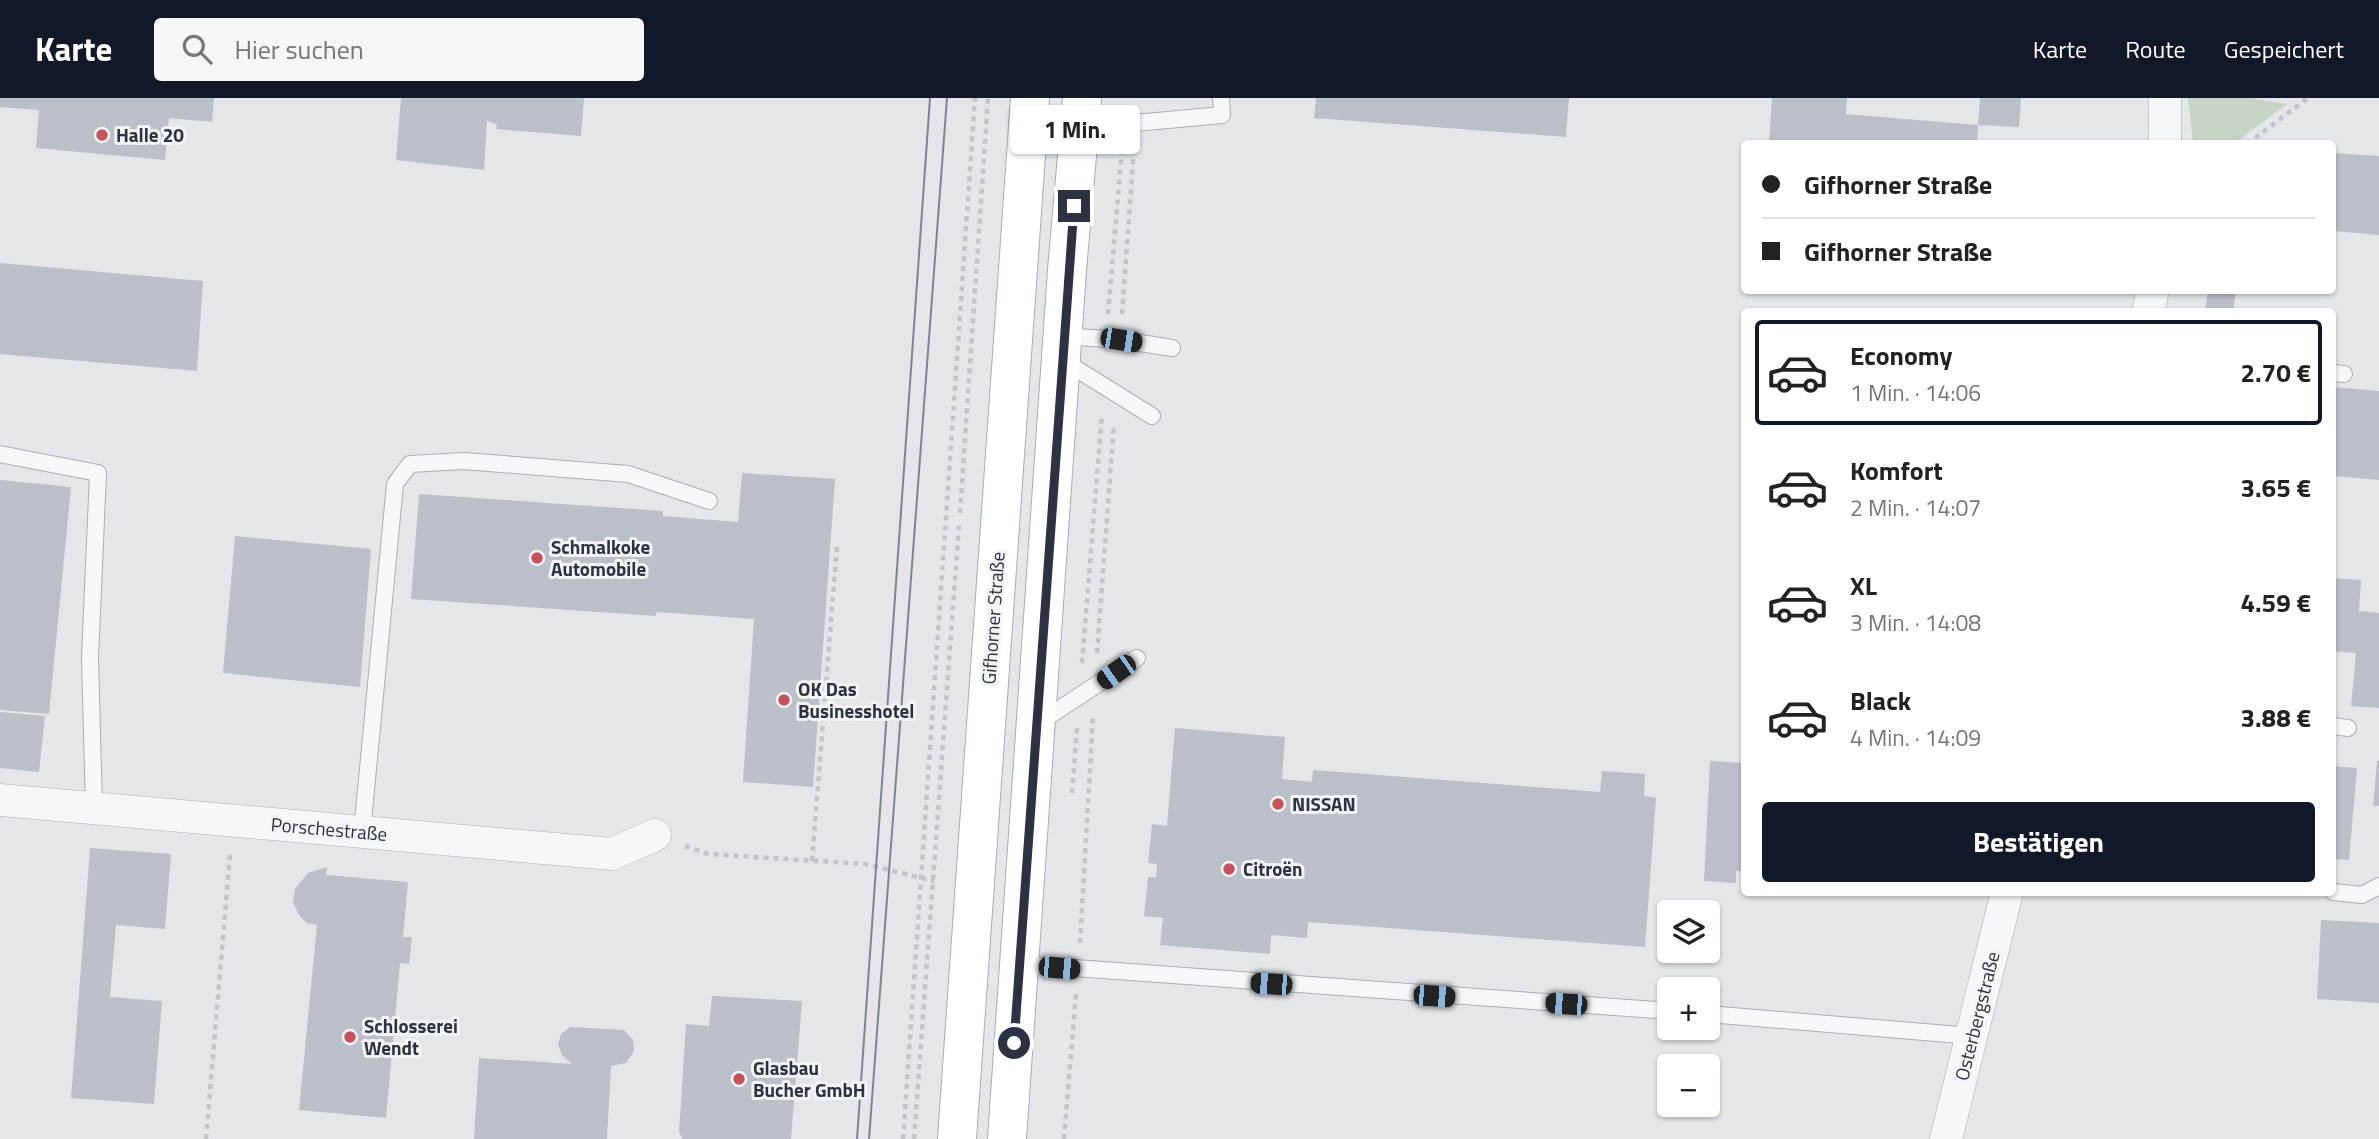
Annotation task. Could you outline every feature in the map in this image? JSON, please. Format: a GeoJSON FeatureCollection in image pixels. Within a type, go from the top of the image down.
{"type":"FeatureCollection","features":[{"type":"Feature","properties":{"kind":"main road","name":"Gifhorner Straße"},"geometry":{"type":"LineString","coordinates":[[957,1139],[1030,98]]}},
{"type":"Feature","properties":{"kind":"main road"},"geometry":{"type":"LineString","coordinates":[[1007,1139],[1081,110]]}},
{"type":"Feature","properties":{"kind":"street"},"geometry":{"type":"LineString","coordinates":[[2165,98],[2165,140]]}},
{"type":"Feature","properties":{"kind":"street","name":"Porschestraße"},"geometry":{"type":"LineString","coordinates":[[0,800],[612,855],[655,835]]}},
{"type":"Feature","properties":{"kind":"street","name":"Osterbergstraße"},"geometry":{"type":"LineString","coordinates":[[1946,1139],[2006,896]]}},
{"type":"Feature","properties":{"kind":"lane"},"geometry":{"type":"LineString","coordinates":[[1081,110],[1130,124],[1222,115],[1221,98]]}},
{"type":"Feature","properties":{"kind":"lane"},"geometry":{"type":"LineString","coordinates":[[1063,348],[1114,340],[1172,348]]}},
{"type":"Feature","properties":{"kind":"lane"},"geometry":{"type":"LineString","coordinates":[[1063,348],[1110,389],[1152,416]]}},
{"type":"Feature","properties":{"kind":"lane"},"geometry":{"type":"LineString","coordinates":[[0,454],[98,472],[90,658],[94,809]]}},
{"type":"Feature","properties":{"kind":"lane"},"geometry":{"type":"LineString","coordinates":[[362,832],[395,484],[410,464],[464,461],[628,474],[709,501]]}},
{"type":"Feature","properties":{"kind":"lane"},"geometry":{"type":"LineString","coordinates":[[1038,723],[1080,698],[1137,658]]}},
{"type":"Feature","properties":{"kind":"lane"},"geometry":{"type":"LineString","coordinates":[[2336,892],[2362,895],[2379,886]]}},
{"type":"Feature","properties":{"kind":"lane"},"geometry":{"type":"LineString","coordinates":[[1020,964],[1657,1010]]}},
{"type":"Feature","properties":{"kind":"lane"},"geometry":{"type":"LineString","coordinates":[[1720,1015],[1972,1037]]}},
{"type":"Feature","properties":{"kind":"path"},"geometry":{"type":"LineString","coordinates":[[902,1139],[975,98]]}},
{"type":"Feature","properties":{"kind":"path"},"geometry":{"type":"LineString","coordinates":[[914,1139],[988,98]]}},
{"type":"Feature","properties":{"kind":"path"},"geometry":{"type":"LineString","coordinates":[[2252,140],[2308,98]]}},
{"type":"Feature","properties":{"kind":"path"},"geometry":{"type":"LineString","coordinates":[[1114,340],[1130,124]]}},
{"type":"Feature","properties":{"kind":"path"},"geometry":{"type":"LineString","coordinates":[[1114,340],[1130,124]]}},
{"type":"Feature","properties":{"kind":"path"},"geometry":{"type":"LineString","coordinates":[[1064,1139],[1078,969],[1110,389]]}},
{"type":"Feature","properties":{"kind":"path"},"geometry":{"type":"LineString","coordinates":[[1071,806],[1110,389]]}},
{"type":"Feature","properties":{"kind":"path"},"geometry":{"type":"LineString","coordinates":[[812,861],[837,545]]}},
{"type":"Feature","properties":{"kind":"path"},"geometry":{"type":"LineString","coordinates":[[205,1139],[233,821]]}},
{"type":"Feature","properties":{"kind":"path"},"geometry":{"type":"LineString","coordinates":[[655,835],[708,853],[864,864],[933,881]]}},
{"type":"Feature","properties":{"kind":"green space"},"geometry":{"type":"Polygon","coordinates":[[[2188,98],[2250,98],[2287,104],[2239,140],[2193,140],[2188,98]]]}},
{"type":"Feature","properties":{"kind":"building","name":"Halle 20"},"geometry":{"type":"Polygon","coordinates":[[[0,98],[214,98],[212,122],[169,118],[165,160],[36,148],[39,110],[0,107],[0,98]]]}},
{"type":"Feature","properties":{"kind":"building"},"geometry":{"type":"Polygon","coordinates":[[[401,98],[584,98],[581,136],[496,129],[497,124],[487,121],[484,170],[396,160],[401,98]]]}},
{"type":"Feature","properties":{"kind":"building"},"geometry":{"type":"Polygon","coordinates":[[[1316,98],[1569,98],[1566,137],[1314,118],[1316,98]]]}},
{"type":"Feature","properties":{"kind":"building"},"geometry":{"type":"Polygon","coordinates":[[[1772,98],[1847,98],[1846,114],[1978,125],[1977,140],[1769,140],[1772,98]]]}},
{"type":"Feature","properties":{"kind":"building"},"geometry":{"type":"Polygon","coordinates":[[[1980,98],[2021,98],[2019,127],[1978,125],[1980,98]]]}},
{"type":"Feature","properties":{"kind":"building"},"geometry":{"type":"Polygon","coordinates":[[[2336,153],[2379,156],[2379,235],[2336,231],[2336,153]]]}},
{"type":"Feature","properties":{"kind":"building"},"geometry":{"type":"Polygon","coordinates":[[[0,263],[203,281],[197,371],[0,354],[0,263]]]}},
{"type":"Feature","properties":{"kind":"building"},"geometry":{"type":"Polygon","coordinates":[[[2207,294],[2235,294],[2234,308],[2206,308],[2207,294]]]}},
{"type":"Feature","properties":{"kind":"building"},"geometry":{"type":"Polygon","coordinates":[[[2336,387],[2379,391],[2379,480],[2336,476],[2336,387]]]}},
{"type":"Feature","properties":{"kind":"building"},"geometry":{"type":"Polygon","coordinates":[[[742,473],[835,479],[813,787],[743,782],[754,619],[656,612],[656,616],[411,599],[419,494],[663,511],[663,516],[738,522],[742,473]]]}},
{"type":"Feature","properties":{"kind":"building"},"geometry":{"type":"Polygon","coordinates":[[[0,480],[71,487],[49,714],[0,710],[0,480]]]}},
{"type":"Feature","properties":{"kind":"building"},"geometry":{"type":"Polygon","coordinates":[[[235,536],[371,549],[360,687],[223,673],[235,536]]]}},
{"type":"Feature","properties":{"kind":"building"},"geometry":{"type":"Polygon","coordinates":[[[2336,578],[2361,580],[2359,611],[2379,613],[2379,708],[2351,706],[2356,653],[2336,651],[2336,578]]]}},
{"type":"Feature","properties":{"kind":"building"},"geometry":{"type":"Polygon","coordinates":[[[0,712],[45,716],[39,772],[0,768],[0,712]]]}},
{"type":"Feature","properties":{"kind":"building"},"geometry":{"type":"Polygon","coordinates":[[[1175,728],[1285,737],[1282,779],[1312,782],[1313,770],[1600,792],[1602,771],[1645,774],[1644,796],[1656,798],[1645,947],[1308,922],[1307,938],[1271,935],[1270,954],[1160,945],[1163,918],[1144,916],[1148,877],[1156,877],[1157,864],[1148,863],[1152,824],[1167,826],[1175,728]]]}},
{"type":"Feature","properties":{"kind":"building"},"geometry":{"type":"Polygon","coordinates":[[[1710,761],[1741,763],[1741,871],[1736,871],[1736,883],[1704,881],[1710,761]]]}},
{"type":"Feature","properties":{"kind":"building"},"geometry":{"type":"Polygon","coordinates":[[[2377,761],[2379,806],[2373,806],[2377,761]]]}},
{"type":"Feature","properties":{"kind":"building"},"geometry":{"type":"Polygon","coordinates":[[[2336,766],[2357,768],[2349,860],[2336,859],[2336,766]]]}},
{"type":"Feature","properties":{"kind":"building"},"geometry":{"type":"Polygon","coordinates":[[[90,848],[171,854],[165,929],[116,925],[110,997],[162,1001],[154,1104],[71,1098],[90,848]]]}},
{"type":"Feature","properties":{"kind":"building","name":"Schlosserei Wendt"},"geometry":{"type":"Polygon","coordinates":[[[327,867],[326,875],[408,882],[403,937],[412,937],[409,964],[400,963],[386,1118],[299,1110],[317,925],[307,923],[299,915],[293,902],[295,889],[308,873],[327,867]]]}},
{"type":"Feature","properties":{"kind":"building"},"geometry":{"type":"Polygon","coordinates":[[[2321,920],[2379,923],[2379,1003],[2317,999],[2321,920]]]}},
{"type":"Feature","properties":{"kind":"building","name":"Glasbau Bucher GmbH"},"geometry":{"type":"Polygon","coordinates":[[[712,996],[802,1001],[791,1139],[683,1139],[679,1132],[686,1024],[709,1026],[712,996]]]}},
{"type":"Feature","properties":{"kind":"building"},"geometry":{"type":"Polygon","coordinates":[[[570,1027],[624,1030],[633,1040],[634,1051],[626,1063],[611,1066],[607,1139],[474,1139],[479,1058],[572,1064],[562,1055],[558,1044],[561,1034],[570,1027]]]}},
{"type":"Feature","properties":{"kind":"tram line"},"geometry":{"type":"LineString","coordinates":[[857,1139],[930,98]]}},
{"type":"Feature","properties":{"kind":"tram line"},"geometry":{"type":"LineString","coordinates":[[869,1139],[947,98]]}},
{"type":"Feature","properties":{"kind":"place","name":"Halle 20"},"geometry":{"type":"Point","coordinates":[102,135]}},
{"type":"Feature","properties":{"kind":"place","name":"Schmalkoke Automobile"},"geometry":{"type":"Point","coordinates":[537,558]}},
{"type":"Feature","properties":{"kind":"place","name":"OK Das Businesshotel"},"geometry":{"type":"Point","coordinates":[784,700]}},
{"type":"Feature","properties":{"kind":"place","name":"NISSAN"},"geometry":{"type":"Point","coordinates":[1278,804]}},
{"type":"Feature","properties":{"kind":"place","name":"Citroën"},"geometry":{"type":"Point","coordinates":[1229,869]}},
{"type":"Feature","properties":{"kind":"place","name":"Schlosserei Wendt"},"geometry":{"type":"Point","coordinates":[350,1037]}},
{"type":"Feature","properties":{"kind":"place","name":"Glasbau Bucher GmbH"},"geometry":{"type":"Point","coordinates":[739,1079]}},
{"type":"Feature","properties":{"kind":"route"},"geometry":{"type":"LineString","coordinates":[[1014,1043],[1040,695],[1067,270],[1074,206]]}}]}
